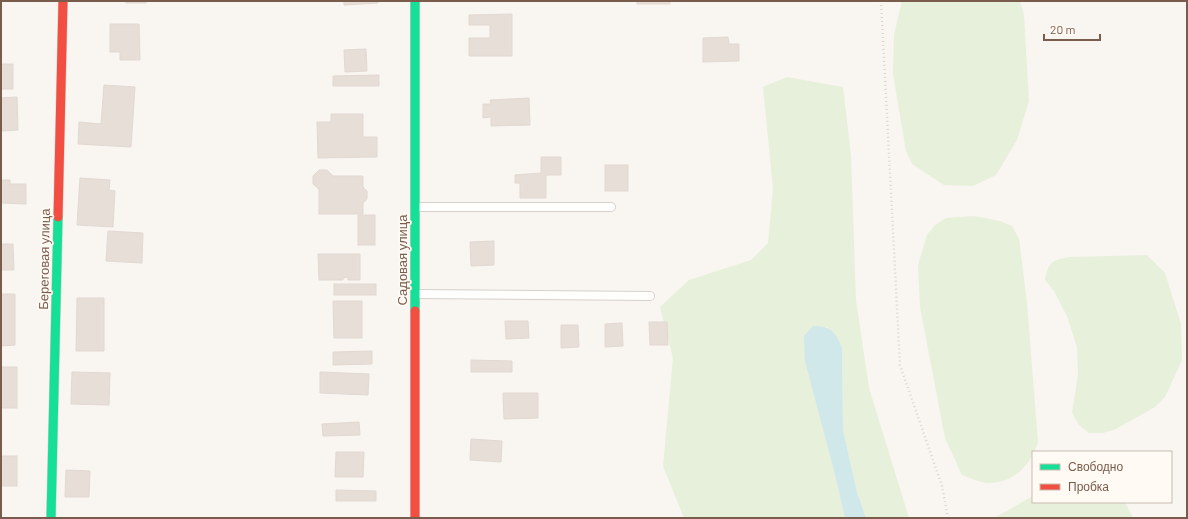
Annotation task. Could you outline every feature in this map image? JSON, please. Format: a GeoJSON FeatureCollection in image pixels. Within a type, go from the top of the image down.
{"type":"FeatureCollection","features":[{"type":"Feature","properties":{"kind":"street","name":"Береговая улица"},"geometry":{"type":"LineString","coordinates":[[51,518],[63,1]]}},
{"type":"Feature","properties":{"kind":"street","name":"Садовая улица"},"geometry":{"type":"LineString","coordinates":[[415,1],[415,518]]}},
{"type":"Feature","properties":{"kind":"lane"},"geometry":{"type":"LineString","coordinates":[[415,207],[611,207]]}},
{"type":"Feature","properties":{"kind":"lane"},"geometry":{"type":"LineString","coordinates":[[415,294],[650,296]]}},
{"type":"Feature","properties":{"kind":"path"},"geometry":{"type":"LineString","coordinates":[[881,1],[900,365],[942,486],[948,518]]}},
{"type":"Feature","properties":{"kind":"green space"},"geometry":{"type":"Polygon","coordinates":[[[902,1],[1020,1],[1024,15],[1029,101],[1017,140],[996,175],[973,186],[944,185],[912,164],[906,151],[893,74],[894,35],[902,1]]]}},
{"type":"Feature","properties":{"kind":"green space"},"geometry":{"type":"Polygon","coordinates":[[[787,77],[843,87],[851,155],[856,300],[869,388],[909,518],[866,518],[857,492],[843,430],[842,347],[826,326],[833,467],[845,518],[684,518],[663,466],[673,358],[660,307],[689,280],[751,260],[768,243],[773,189],[763,87],[787,77]]]}},
{"type":"Feature","properties":{"kind":"green space"},"geometry":{"type":"Polygon","coordinates":[[[974,216],[1000,221],[1012,226],[1019,239],[1027,303],[1038,442],[1034,451],[1032,451],[1032,456],[1027,464],[1015,475],[999,482],[986,483],[962,475],[945,438],[920,307],[918,265],[927,235],[935,225],[946,218],[974,216]]]}},
{"type":"Feature","properties":{"kind":"green space"},"geometry":{"type":"Polygon","coordinates":[[[1147,255],[1165,273],[1181,324],[1182,360],[1165,397],[1155,407],[1116,429],[1103,433],[1089,433],[1079,425],[1072,413],[1078,374],[1077,347],[1067,316],[1054,291],[1045,280],[1049,266],[1058,259],[1069,257],[1147,255]]]}},
{"type":"Feature","properties":{"kind":"green space"},"geometry":{"type":"Polygon","coordinates":[[[1032,497],[1032,503],[1126,503],[1133,518],[994,518],[1032,497]]]}},
{"type":"Feature","properties":{"kind":"water"},"geometry":{"type":"Polygon","coordinates":[[[813,326],[824,327],[831,330],[837,337],[842,347],[843,430],[857,492],[866,518],[845,518],[805,361],[804,336],[813,326]]]}},
{"type":"Feature","properties":{"kind":"building"},"geometry":{"type":"Polygon","coordinates":[[[126,1],[146,1],[146,3],[126,3],[126,1]]]}},
{"type":"Feature","properties":{"kind":"building"},"geometry":{"type":"Polygon","coordinates":[[[344,1],[378,1],[378,3],[344,5],[344,1]]]}},
{"type":"Feature","properties":{"kind":"building"},"geometry":{"type":"Polygon","coordinates":[[[637,1],[670,1],[670,4],[637,4],[637,1]]]}},
{"type":"Feature","properties":{"kind":"building"},"geometry":{"type":"Polygon","coordinates":[[[512,14],[512,56],[469,56],[469,38],[490,38],[490,25],[469,25],[469,15],[512,14]]]}},
{"type":"Feature","properties":{"kind":"building"},"geometry":{"type":"Polygon","coordinates":[[[110,24],[139,24],[140,60],[120,60],[120,52],[110,52],[110,24]]]}},
{"type":"Feature","properties":{"kind":"building"},"geometry":{"type":"Polygon","coordinates":[[[728,37],[729,44],[739,44],[739,61],[703,62],[703,38],[728,37]]]}},
{"type":"Feature","properties":{"kind":"building"},"geometry":{"type":"Polygon","coordinates":[[[366,49],[367,71],[345,72],[344,50],[366,49]]]}},
{"type":"Feature","properties":{"kind":"building"},"geometry":{"type":"Polygon","coordinates":[[[1,64],[13,64],[13,89],[1,89],[1,64]]]}},
{"type":"Feature","properties":{"kind":"building"},"geometry":{"type":"Polygon","coordinates":[[[379,75],[379,86],[333,86],[333,76],[379,75]]]}},
{"type":"Feature","properties":{"kind":"building"},"geometry":{"type":"Polygon","coordinates":[[[104,85],[135,87],[131,147],[78,144],[79,122],[101,124],[104,85]]]}},
{"type":"Feature","properties":{"kind":"building"},"geometry":{"type":"Polygon","coordinates":[[[17,97],[18,130],[1,131],[1,98],[17,97]]]}},
{"type":"Feature","properties":{"kind":"building"},"geometry":{"type":"Polygon","coordinates":[[[529,98],[530,125],[491,126],[491,117],[483,118],[483,104],[491,104],[490,100],[529,98]]]}},
{"type":"Feature","properties":{"kind":"building"},"geometry":{"type":"Polygon","coordinates":[[[331,114],[363,114],[363,137],[377,137],[377,157],[318,158],[317,122],[331,122],[331,114]]]}},
{"type":"Feature","properties":{"kind":"building"},"geometry":{"type":"Polygon","coordinates":[[[541,157],[561,157],[561,175],[546,175],[546,198],[520,198],[520,183],[515,183],[515,175],[541,173],[541,157]]]}},
{"type":"Feature","properties":{"kind":"building"},"geometry":{"type":"Polygon","coordinates":[[[605,165],[628,165],[628,191],[605,191],[605,165]]]}},
{"type":"Feature","properties":{"kind":"building"},"geometry":{"type":"Polygon","coordinates":[[[319,170],[327,170],[333,176],[363,176],[363,187],[367,191],[367,199],[363,203],[363,214],[319,214],[319,189],[313,184],[313,176],[319,170]]]}},
{"type":"Feature","properties":{"kind":"building"},"geometry":{"type":"Polygon","coordinates":[[[80,178],[110,180],[109,190],[115,191],[113,227],[77,225],[80,178]]]}},
{"type":"Feature","properties":{"kind":"building"},"geometry":{"type":"Polygon","coordinates":[[[1,180],[10,180],[10,184],[26,184],[26,204],[1,203],[1,180]]]}},
{"type":"Feature","properties":{"kind":"building"},"geometry":{"type":"Polygon","coordinates":[[[358,215],[375,215],[375,245],[358,245],[358,215]]]}},
{"type":"Feature","properties":{"kind":"building"},"geometry":{"type":"Polygon","coordinates":[[[108,231],[143,233],[142,263],[106,261],[108,231]]]}},
{"type":"Feature","properties":{"kind":"building"},"geometry":{"type":"Polygon","coordinates":[[[494,241],[494,265],[471,266],[470,242],[494,241]]]}},
{"type":"Feature","properties":{"kind":"building"},"geometry":{"type":"Polygon","coordinates":[[[1,244],[13,244],[14,270],[1,270],[1,244]]]}},
{"type":"Feature","properties":{"kind":"building"},"geometry":{"type":"Polygon","coordinates":[[[318,254],[360,254],[360,280],[348,280],[348,277],[343,278],[343,280],[319,280],[318,254]]]}},
{"type":"Feature","properties":{"kind":"building"},"geometry":{"type":"Polygon","coordinates":[[[334,284],[376,284],[376,295],[334,295],[334,284]]]}},
{"type":"Feature","properties":{"kind":"building"},"geometry":{"type":"Polygon","coordinates":[[[1,294],[15,294],[15,345],[1,346],[1,294]]]}},
{"type":"Feature","properties":{"kind":"building"},"geometry":{"type":"Polygon","coordinates":[[[77,298],[104,298],[104,351],[76,351],[77,298]]]}},
{"type":"Feature","properties":{"kind":"building"},"geometry":{"type":"Polygon","coordinates":[[[333,301],[362,301],[362,338],[334,338],[333,301]]]}},
{"type":"Feature","properties":{"kind":"building"},"geometry":{"type":"Polygon","coordinates":[[[505,321],[528,321],[529,338],[506,339],[505,321]]]}},
{"type":"Feature","properties":{"kind":"building"},"geometry":{"type":"Polygon","coordinates":[[[649,322],[667,322],[668,345],[650,345],[649,322]]]}},
{"type":"Feature","properties":{"kind":"building"},"geometry":{"type":"Polygon","coordinates":[[[622,323],[623,346],[605,347],[605,324],[622,323]]]}},
{"type":"Feature","properties":{"kind":"building"},"geometry":{"type":"Polygon","coordinates":[[[561,325],[578,325],[579,347],[561,348],[561,325]]]}},
{"type":"Feature","properties":{"kind":"building"},"geometry":{"type":"Polygon","coordinates":[[[372,351],[372,364],[333,365],[333,352],[372,351]]]}},
{"type":"Feature","properties":{"kind":"building"},"geometry":{"type":"Polygon","coordinates":[[[471,360],[512,361],[512,372],[471,372],[471,360]]]}},
{"type":"Feature","properties":{"kind":"building"},"geometry":{"type":"Polygon","coordinates":[[[1,367],[17,367],[17,408],[1,408],[1,367]]]}},
{"type":"Feature","properties":{"kind":"building"},"geometry":{"type":"Polygon","coordinates":[[[72,372],[110,373],[109,405],[71,404],[72,372]]]}},
{"type":"Feature","properties":{"kind":"building"},"geometry":{"type":"Polygon","coordinates":[[[320,372],[369,374],[368,395],[320,393],[320,372]]]}},
{"type":"Feature","properties":{"kind":"building"},"geometry":{"type":"Polygon","coordinates":[[[503,393],[538,393],[538,418],[504,419],[503,393]]]}},
{"type":"Feature","properties":{"kind":"building"},"geometry":{"type":"Polygon","coordinates":[[[359,422],[360,435],[323,436],[322,424],[359,422]]]}},
{"type":"Feature","properties":{"kind":"building"},"geometry":{"type":"Polygon","coordinates":[[[471,439],[502,441],[501,462],[470,460],[471,439]]]}},
{"type":"Feature","properties":{"kind":"building"},"geometry":{"type":"Polygon","coordinates":[[[336,452],[364,452],[363,477],[335,477],[336,452]]]}},
{"type":"Feature","properties":{"kind":"building"},"geometry":{"type":"Polygon","coordinates":[[[1,456],[17,456],[17,486],[1,486],[1,456]]]}},
{"type":"Feature","properties":{"kind":"building"},"geometry":{"type":"Polygon","coordinates":[[[66,470],[90,471],[89,497],[65,497],[66,470]]]}},
{"type":"Feature","properties":{"kind":"building"},"geometry":{"type":"Polygon","coordinates":[[[336,490],[376,491],[376,501],[336,501],[336,490]]]}},
{"type":"Feature","properties":{"kind":"traffic: fast"},"geometry":{"type":"LineString","coordinates":[[415,1],[415,311]]}},
{"type":"Feature","properties":{"kind":"traffic: fast"},"geometry":{"type":"LineString","coordinates":[[51,518],[58,217]]}},
{"type":"Feature","properties":{"kind":"traffic: jam"},"geometry":{"type":"LineString","coordinates":[[58,217],[63,1]]}},
{"type":"Feature","properties":{"kind":"traffic: jam"},"geometry":{"type":"LineString","coordinates":[[415,311],[415,518]]}}]}
